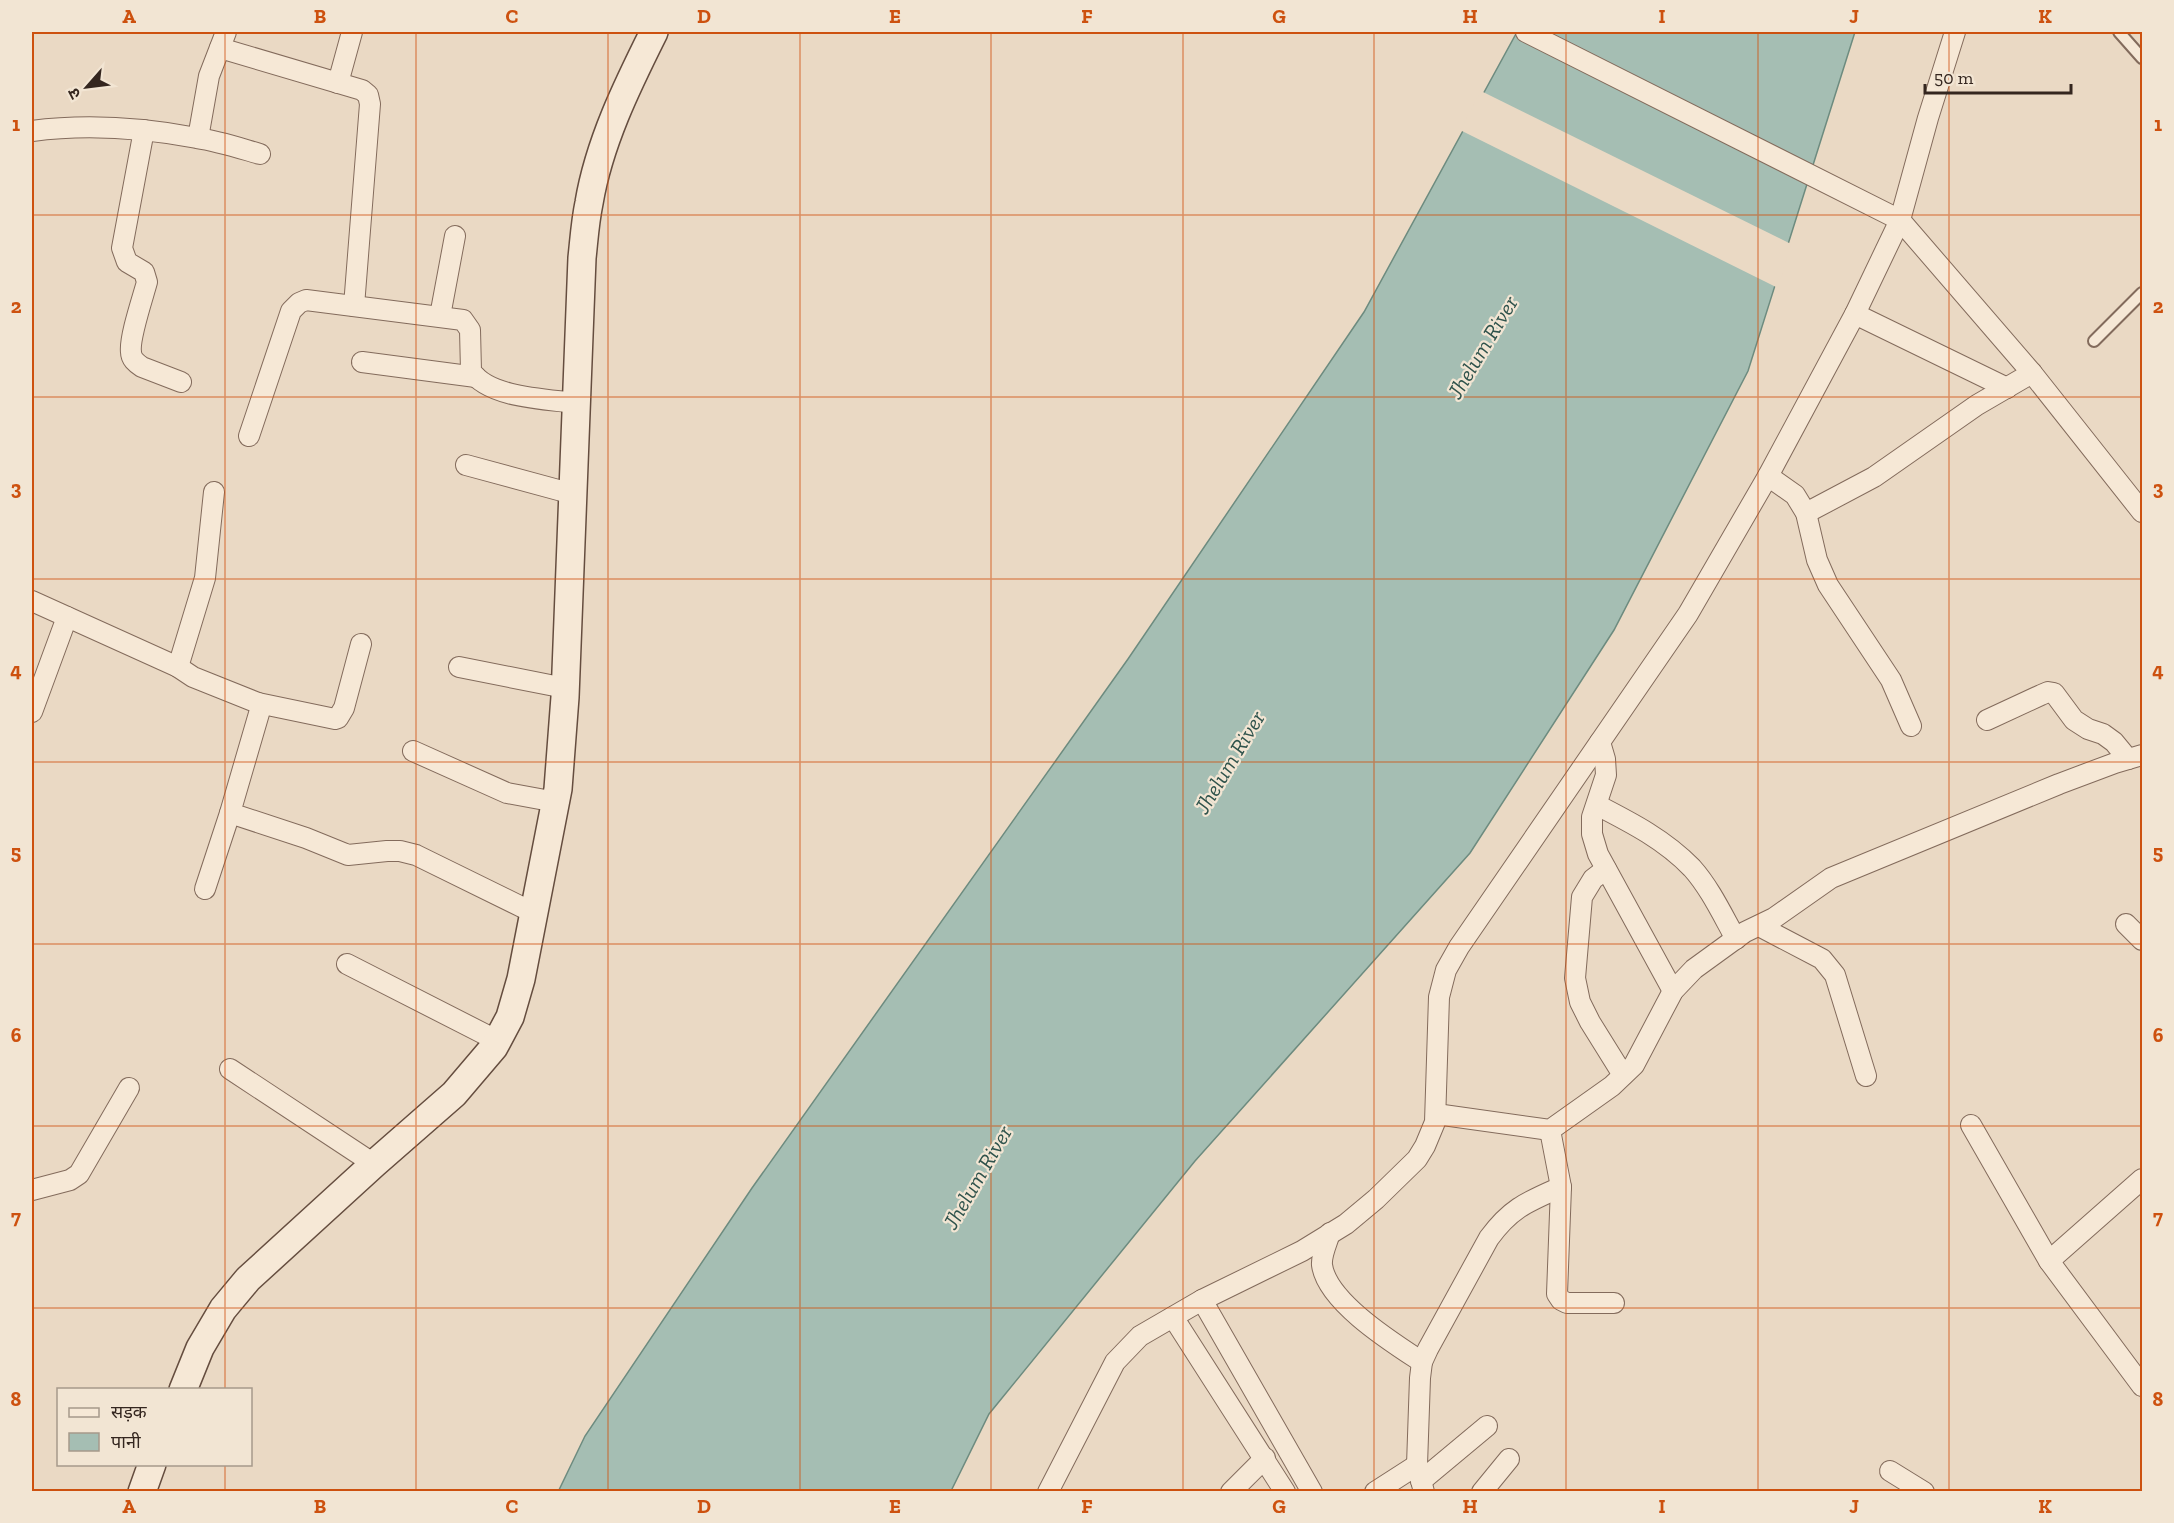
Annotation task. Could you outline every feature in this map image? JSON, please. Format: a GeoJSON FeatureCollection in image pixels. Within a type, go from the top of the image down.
{"type":"FeatureCollection","features":[{"type":"Feature","properties":{"kind":"street"},"geometry":{"type":"LineString","coordinates":[[338,83],[352,32]]}},
{"type":"Feature","properties":{"kind":"street"},"geometry":{"type":"LineString","coordinates":[[183,1388],[200,1348],[229,1302],[249,1279],[454,1094],[498,1041],[510,1017],[521,979],[556,802],[562,745],[582,258],[589,203],[603,147],[634,71],[654,32]]}},
{"type":"Feature","properties":{"kind":"street"},"geometry":{"type":"LineString","coordinates":[[1526,32],[1900,220],[2032,373],[2142,512]]}},
{"type":"Feature","properties":{"kind":"street"},"geometry":{"type":"LineString","coordinates":[[1048,1491],[1115,1362],[1140,1336],[1187,1308],[1302,1251],[1346,1224],[1376,1199],[1417,1159],[1431,1135],[1436,1114],[1439,997],[1446,970],[1466,937],[1688,614],[1768,476],[1855,314],[1900,220],[1955,32]]}},
{"type":"Feature","properties":{"kind":"street"},"geometry":{"type":"LineString","coordinates":[[198,138],[206,89],[223,40],[366,92],[370,98],[354,306]]}},
{"type":"Feature","properties":{"kind":"street"},"geometry":{"type":"LineString","coordinates":[[32,131],[57,128],[144,130],[198,138],[260,154]]}},
{"type":"Feature","properties":{"kind":"street"},"geometry":{"type":"LineString","coordinates":[[144,130],[122,248],[127,262],[140,268],[147,282],[131,354],[136,363],[142,367],[181,382]]}},
{"type":"Feature","properties":{"kind":"street"},"geometry":{"type":"LineString","coordinates":[[440,316],[455,236]]}},
{"type":"Feature","properties":{"kind":"street"},"geometry":{"type":"LineString","coordinates":[[249,436],[291,311],[306,300],[458,319],[468,325],[470,330],[471,371],[487,385],[500,390],[576,403]]}},
{"type":"Feature","properties":{"kind":"street"},"geometry":{"type":"LineString","coordinates":[[1855,314],[2007,388]]}},
{"type":"Feature","properties":{"kind":"street"},"geometry":{"type":"LineString","coordinates":[[362,362],[476,377]]}},
{"type":"Feature","properties":{"kind":"street"},"geometry":{"type":"LineString","coordinates":[[1806,513],[1874,477],[1977,405],[2032,373]]}},
{"type":"Feature","properties":{"kind":"street"},"geometry":{"type":"LineString","coordinates":[[466,465],[573,494]]}},
{"type":"Feature","properties":{"kind":"street"},"geometry":{"type":"LineString","coordinates":[[1768,476],[1795,495],[1806,513],[1817,560],[1827,585],[1891,680],[1911,726]]}},
{"type":"Feature","properties":{"kind":"street"},"geometry":{"type":"LineString","coordinates":[[178,667],[203,584],[214,492]]}},
{"type":"Feature","properties":{"kind":"street"},"geometry":{"type":"LineString","coordinates":[[32,601],[178,667],[193,677],[258,703],[334,719],[338,718],[344,708],[360,644]]}},
{"type":"Feature","properties":{"kind":"street"},"geometry":{"type":"LineString","coordinates":[[32,712],[36,687],[67,617]]}},
{"type":"Feature","properties":{"kind":"street"},"geometry":{"type":"LineString","coordinates":[[459,667],[565,688]]}},
{"type":"Feature","properties":{"kind":"street"},"geometry":{"type":"LineString","coordinates":[[1987,720],[2041,694],[2054,693],[2073,720],[2109,738],[2135,757]]}},
{"type":"Feature","properties":{"kind":"street"},"geometry":{"type":"LineString","coordinates":[[205,889],[260,710],[258,703]]}},
{"type":"Feature","properties":{"kind":"street"},"geometry":{"type":"LineString","coordinates":[[1600,742],[1605,759],[1606,775],[1592,817],[1592,834],[1598,854],[1673,991]]}},
{"type":"Feature","properties":{"kind":"street"},"geometry":{"type":"LineString","coordinates":[[413,751],[507,793],[556,802]]}},
{"type":"Feature","properties":{"kind":"street"},"geometry":{"type":"LineString","coordinates":[[1436,1114],[1550,1130],[1612,1086],[1634,1065],[1645,1047],[1656,1019],[1673,991],[1694,969],[1736,939],[1794,905],[1831,878],[2059,784],[2135,757]]}},
{"type":"Feature","properties":{"kind":"street"},"geometry":{"type":"LineString","coordinates":[[1597,805],[1633,823],[1665,843],[1694,870],[1736,939]]}},
{"type":"Feature","properties":{"kind":"street"},"geometry":{"type":"LineString","coordinates":[[230,813],[306,838],[348,855],[394,850],[416,855],[534,913]]}},
{"type":"Feature","properties":{"kind":"street"},"geometry":{"type":"LineString","coordinates":[[1606,869],[1593,879],[1582,897],[1575,978],[1580,1002],[1623,1075]]}},
{"type":"Feature","properties":{"kind":"street"},"geometry":{"type":"LineString","coordinates":[[2126,924],[2142,940]]}},
{"type":"Feature","properties":{"kind":"street"},"geometry":{"type":"LineString","coordinates":[[1759,926],[1822,959],[1835,975],[1866,1076]]}},
{"type":"Feature","properties":{"kind":"street"},"geometry":{"type":"LineString","coordinates":[[347,964],[498,1041]]}},
{"type":"Feature","properties":{"kind":"street"},"geometry":{"type":"LineString","coordinates":[[230,1069],[374,1164]]}},
{"type":"Feature","properties":{"kind":"street"},"geometry":{"type":"LineString","coordinates":[[32,1190],[70,1180],[79,1174],[129,1088]]}},
{"type":"Feature","properties":{"kind":"street"},"geometry":{"type":"LineString","coordinates":[[1971,1125],[2049,1261],[2142,1386]]}},
{"type":"Feature","properties":{"kind":"street"},"geometry":{"type":"LineString","coordinates":[[1550,1130],[1561,1187],[1557,1294],[1561,1300],[1568,1303],[1614,1303]]}},
{"type":"Feature","properties":{"kind":"street"},"geometry":{"type":"LineString","coordinates":[[2049,1261],[2142,1179]]}},
{"type":"Feature","properties":{"kind":"street"},"geometry":{"type":"LineString","coordinates":[[1421,1479],[1420,1378],[1422,1362],[1488,1238],[1500,1222],[1518,1207],[1561,1187]]}},
{"type":"Feature","properties":{"kind":"street"},"geometry":{"type":"LineString","coordinates":[[1330,1233],[1322,1258],[1322,1266],[1333,1289],[1377,1332],[1422,1362]]}},
{"type":"Feature","properties":{"kind":"street"},"geometry":{"type":"LineString","coordinates":[[1187,1308],[1265,1458],[1286,1491]]}},
{"type":"Feature","properties":{"kind":"street"},"geometry":{"type":"LineString","coordinates":[[1187,1308],[1312,1491]]}},
{"type":"Feature","properties":{"kind":"street"},"geometry":{"type":"LineString","coordinates":[[1375,1491],[1421,1479],[1487,1426]]}},
{"type":"Feature","properties":{"kind":"street"},"geometry":{"type":"LineString","coordinates":[[1231,1491],[1265,1458]]}},
{"type":"Feature","properties":{"kind":"street"},"geometry":{"type":"LineString","coordinates":[[1482,1491],[1509,1459]]}},
{"type":"Feature","properties":{"kind":"street"},"geometry":{"type":"LineString","coordinates":[[142,1491],[151,1466]]}},
{"type":"Feature","properties":{"kind":"street"},"geometry":{"type":"LineString","coordinates":[[1890,1471],[1924,1491]]}},
{"type":"Feature","properties":{"kind":"lane"},"geometry":{"type":"LineString","coordinates":[[2119,32],[2142,58]]}},
{"type":"Feature","properties":{"kind":"lane"},"geometry":{"type":"LineString","coordinates":[[2094,341],[2142,293]]}},
{"type":"Feature","properties":{"kind":"water","name":"Jhelum River"},"geometry":{"type":"Polygon","coordinates":[[[1517,32],[1855,32],[1748,371],[1614,630],[1470,853],[1195,1161],[989,1414],[951,1491],[558,1492],[585,1436],[752,1188],[1128,659],[1364,312],[1517,32]]]}},
{"type":"Feature","properties":{"kind":"pier"},"geometry":{"type":"Polygon","coordinates":[[[1481,91],[1791,244],[1778,288],[1460,130],[1481,91]]]}}]}
